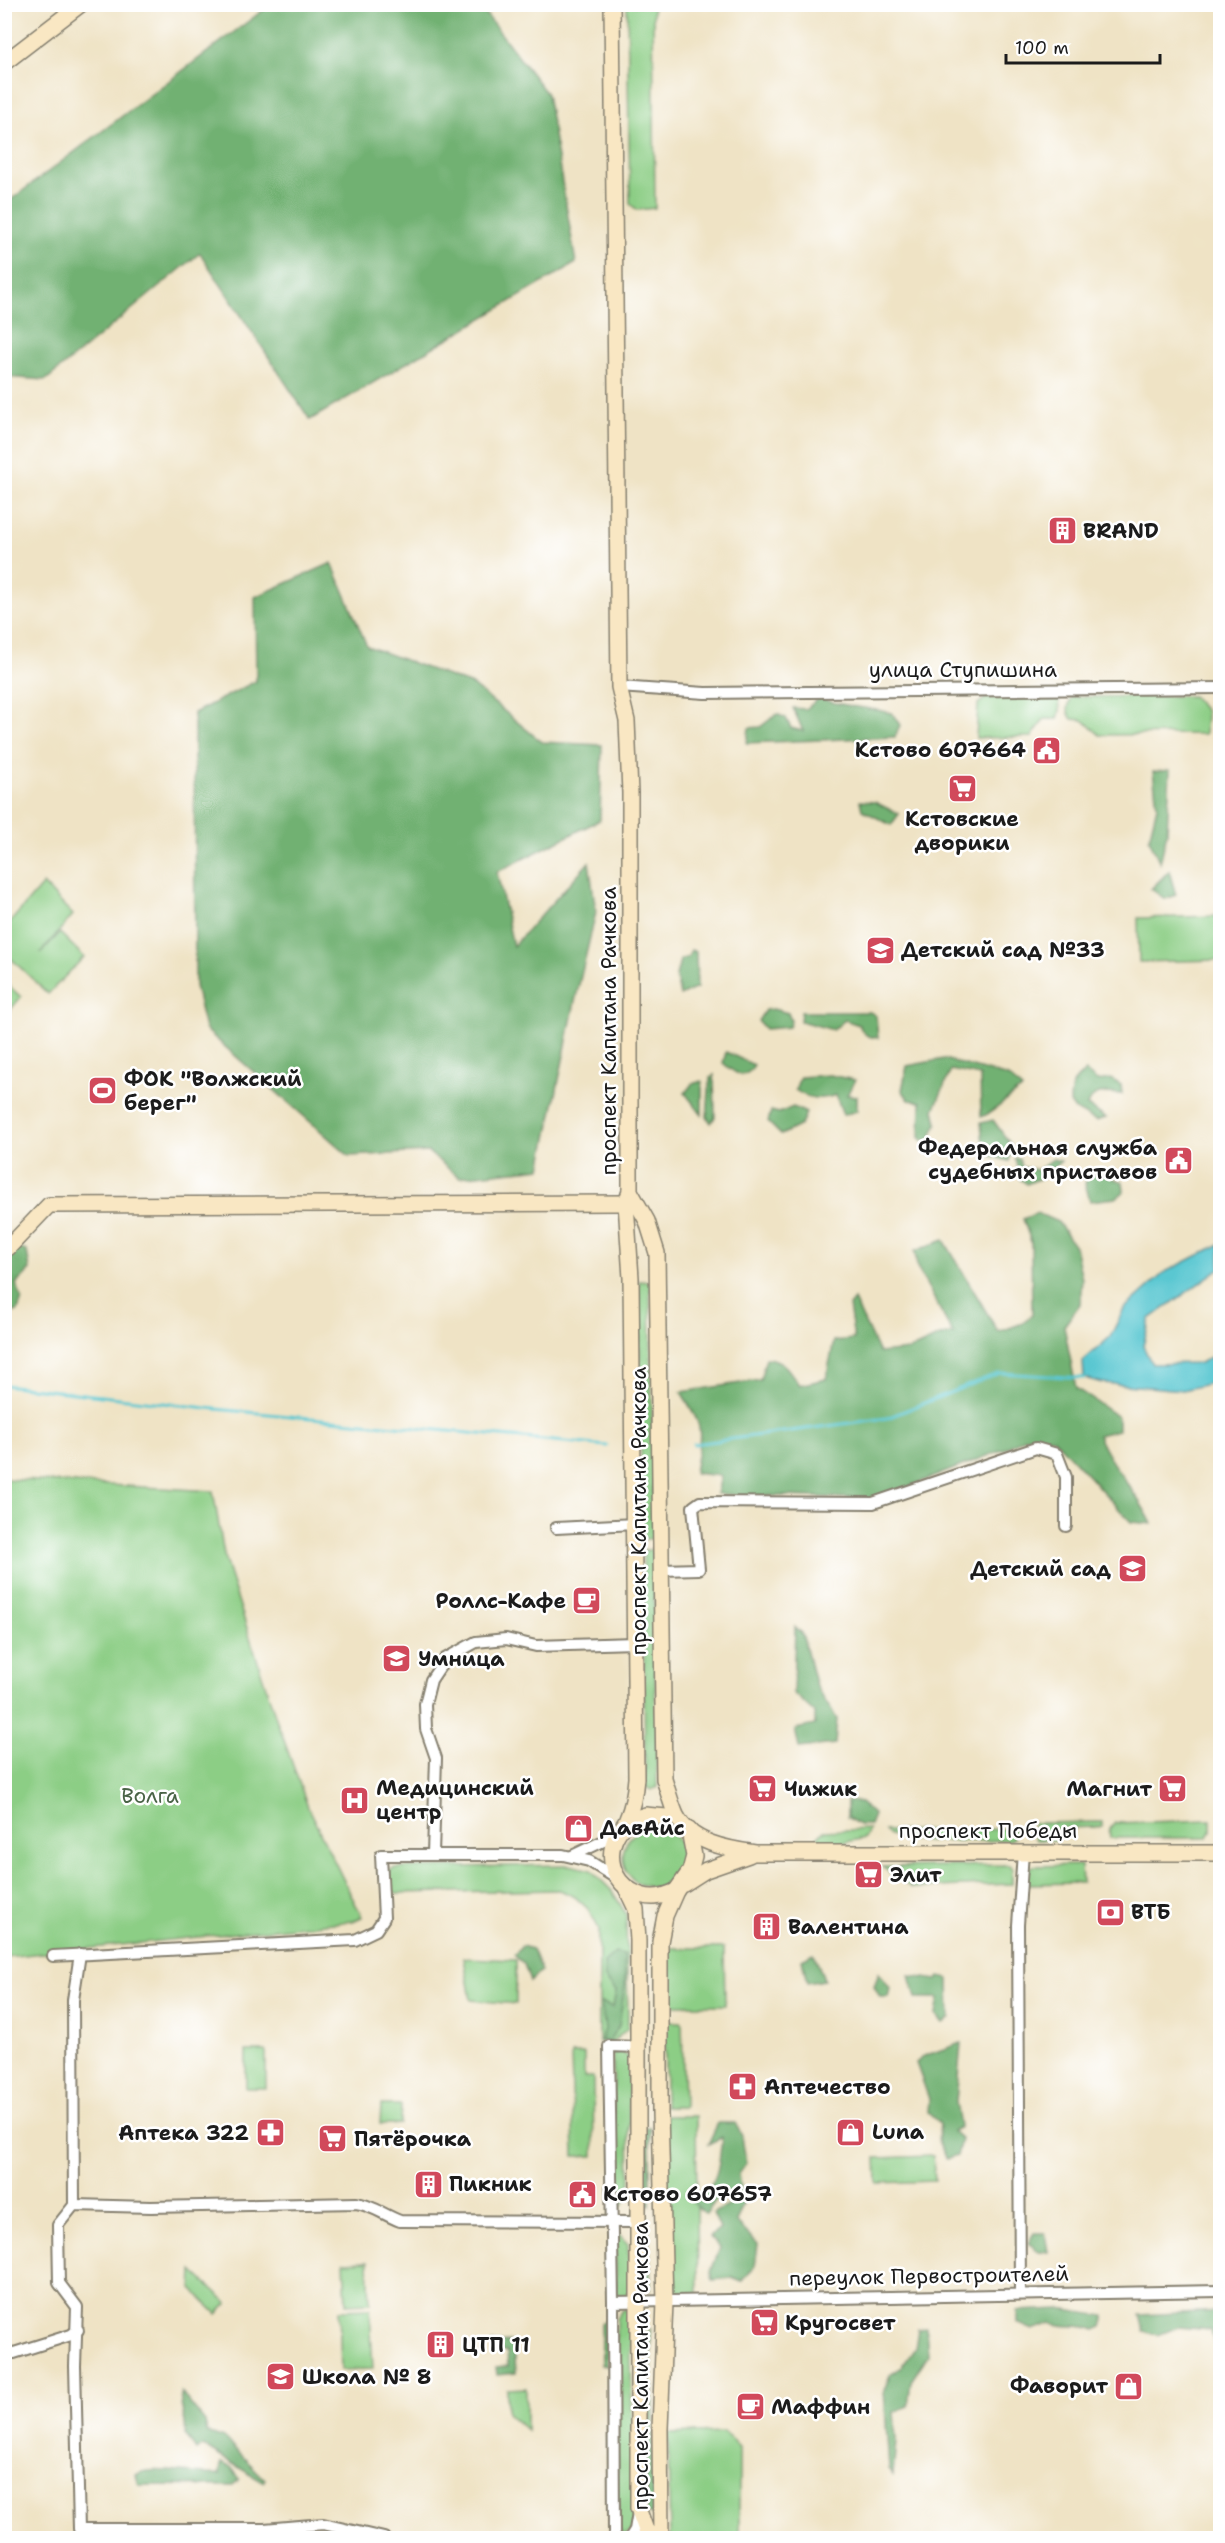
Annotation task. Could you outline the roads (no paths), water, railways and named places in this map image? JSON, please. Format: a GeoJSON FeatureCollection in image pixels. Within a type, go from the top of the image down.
{"type":"FeatureCollection","features":[{"type":"Feature","properties":{"kind":"street"},"geometry":{"type":"LineString","coordinates":[[4,63],[81,4]]}},
{"type":"Feature","properties":{"kind":"street","name":"проспект Капитана Рачкова"},"geometry":{"type":"LineString","coordinates":[[612,4],[619,687],[627,721],[630,793],[628,1197],[647,1221],[657,1253],[664,1779],[677,1818]]}},
{"type":"Feature","properties":{"kind":"street","name":"улица Ступишина"},"geometry":{"type":"LineString","coordinates":[[619,687],[705,693],[1221,688]]}},
{"type":"Feature","properties":{"kind":"street"},"geometry":{"type":"LineString","coordinates":[[4,1248],[8,1248],[49,1205],[628,1197],[635,1524],[636,1778],[627,1821],[616,1835],[572,1856]]}},
{"type":"Feature","properties":{"kind":"street"},"geometry":{"type":"LineString","coordinates":[[629,1256],[644,1251],[657,1253]]}},
{"type":"Feature","properties":{"kind":"street"},"geometry":{"type":"LineString","coordinates":[[662,1570],[699,1569],[693,1507],[700,1502],[873,1503],[1036,1448],[1057,1454],[1066,1477],[1066,1526]]}},
{"type":"Feature","properties":{"kind":"street"},"geometry":{"type":"LineString","coordinates":[[556,1528],[635,1524]]}},
{"type":"Feature","properties":{"kind":"street"},"geometry":{"type":"LineString","coordinates":[[433,1854],[436,1758],[426,1729],[425,1704],[431,1680],[445,1659],[476,1642],[506,1639],[536,1646],[635,1643]]}},
{"type":"Feature","properties":{"kind":"street"},"geometry":{"type":"LineString","coordinates":[[627,1821],[645,1815],[677,1818],[689,1830],[709,1843],[726,1849],[755,1853]]}},
{"type":"Feature","properties":{"kind":"street"},"geometry":{"type":"LineString","coordinates":[[679,1888],[690,1871],[694,1856],[689,1830]]}},
{"type":"Feature","properties":{"kind":"street"},"geometry":{"type":"LineString","coordinates":[[616,1835],[612,1864],[636,1909],[638,1941],[638,2508],[635,2530],[630,2538]]}},
{"type":"Feature","properties":{"kind":"street"},"geometry":{"type":"LineString","coordinates":[[1020,2293],[1018,1925],[1023,1852]]}},
{"type":"Feature","properties":{"kind":"street"},"geometry":{"type":"LineString","coordinates":[[53,1956],[355,1940],[376,1930],[384,1918],[381,1855],[572,1856],[606,1870],[621,1883],[653,1898],[679,1888],[706,1870],[755,1853]]}},
{"type":"Feature","properties":{"kind":"street","name":"проспект Победы"},"geometry":{"type":"LineString","coordinates":[[755,1853],[1221,1853]]}},
{"type":"Feature","properties":{"kind":"street","name":"проспект Капитана Рачкова"},"geometry":{"type":"LineString","coordinates":[[661,2538],[660,2428],[665,2302],[660,2113],[660,1941],[665,1916],[679,1888]]}},
{"type":"Feature","properties":{"kind":"street"},"geometry":{"type":"LineString","coordinates":[[638,1941],[660,1941]]}},
{"type":"Feature","properties":{"kind":"street"},"geometry":{"type":"LineString","coordinates":[[80,1954],[73,2000],[74,2205],[58,2225],[59,2283],[77,2307],[75,2366],[79,2529],[264,2529],[323,2524],[384,2538]]}},
{"type":"Feature","properties":{"kind":"street"},"geometry":{"type":"LineString","coordinates":[[614,2538],[609,2046],[638,2047]]}},
{"type":"Feature","properties":{"kind":"street"},"geometry":{"type":"LineString","coordinates":[[74,2205],[151,2207],[356,2203],[367,2205],[400,2221],[637,2222]]}},
{"type":"Feature","properties":{"kind":"street","name":"переулок Первостроителей"},"geometry":{"type":"LineString","coordinates":[[613,2302],[1221,2291]]}},
{"type":"Feature","properties":{"kind":"street"},"geometry":{"type":"LineString","coordinates":[[4,2352],[14,2353],[71,2335],[78,2330]]}},
{"type":"Feature","properties":{"kind":"street"},"geometry":{"type":"LineString","coordinates":[[638,2508],[646,2530],[654,2538]]}},
{"type":"Feature","properties":{"kind":"water"},"geometry":{"type":"Polygon","coordinates":[[[1220,1244],[1220,1268],[1150,1319],[1143,1346],[1152,1364],[1200,1363],[1220,1352],[1220,1381],[1183,1390],[1102,1383],[1084,1378],[1083,1361],[1110,1337],[1124,1309],[1165,1272],[1220,1244]]]}},
{"type":"Feature","properties":{"kind":"waterway"},"geometry":{"type":"LineString","coordinates":[[694,1444],[887,1418],[999,1373],[1084,1378]]}},
{"type":"Feature","properties":{"kind":"waterway"},"geometry":{"type":"LineString","coordinates":[[4,1385],[216,1409],[607,1446]]}},
{"type":"Feature","properties":{"kind":"place","name":"BRAND"},"geometry":{"type":"Point","coordinates":[1062,531]}},
{"type":"Feature","properties":{"kind":"place","name":"Кстово 607664"},"geometry":{"type":"Point","coordinates":[1047,750]}},
{"type":"Feature","properties":{"kind":"place","name":"Кстовские дворики"},"geometry":{"type":"Point","coordinates":[962,788]}},
{"type":"Feature","properties":{"kind":"place","name":"Детский сад №33"},"geometry":{"type":"Point","coordinates":[880,950]}},
{"type":"Feature","properties":{"kind":"place","name":"ФОК \"Волжский берег\""},"geometry":{"type":"Point","coordinates":[103,1091]}},
{"type":"Feature","properties":{"kind":"place","name":"Федеральная служба судебных приставов"},"geometry":{"type":"Point","coordinates":[1178,1160]}},
{"type":"Feature","properties":{"kind":"place","name":"Детский сад"},"geometry":{"type":"Point","coordinates":[1132,1569]}},
{"type":"Feature","properties":{"kind":"place","name":"Роллс-Кафе"},"geometry":{"type":"Point","coordinates":[587,1601]}},
{"type":"Feature","properties":{"kind":"place","name":"Умница"},"geometry":{"type":"Point","coordinates":[397,1659]}},
{"type":"Feature","properties":{"kind":"place","name":"Чижик"},"geometry":{"type":"Point","coordinates":[763,1789]}},
{"type":"Feature","properties":{"kind":"place","name":"Магнит"},"geometry":{"type":"Point","coordinates":[1173,1789]}},
{"type":"Feature","properties":{"kind":"place","name":"Медицинский центр"},"geometry":{"type":"Point","coordinates":[355,1800]}},
{"type":"Feature","properties":{"kind":"place","name":"ДавАйс"},"geometry":{"type":"Point","coordinates":[579,1828]}},
{"type":"Feature","properties":{"kind":"place","name":"Элит"},"geometry":{"type":"Point","coordinates":[869,1875]}},
{"type":"Feature","properties":{"kind":"place","name":"ВТБ"},"geometry":{"type":"Point","coordinates":[1110,1912]}},
{"type":"Feature","properties":{"kind":"place","name":"Валентина"},"geometry":{"type":"Point","coordinates":[767,1927]}},
{"type":"Feature","properties":{"kind":"place","name":"Аптечество"},"geometry":{"type":"Point","coordinates":[743,2087]}},
{"type":"Feature","properties":{"kind":"place","name":"Luna"},"geometry":{"type":"Point","coordinates":[851,2132]}},
{"type":"Feature","properties":{"kind":"place","name":"Аптека 322"},"geometry":{"type":"Point","coordinates":[270,2133]}},
{"type":"Feature","properties":{"kind":"place","name":"Пятёрочка"},"geometry":{"type":"Point","coordinates":[333,2139]}},
{"type":"Feature","properties":{"kind":"place","name":"Пикник"},"geometry":{"type":"Point","coordinates":[428,2184]}},
{"type":"Feature","properties":{"kind":"place","name":"Кстово 607657"},"geometry":{"type":"Point","coordinates":[582,2194]}},
{"type":"Feature","properties":{"kind":"place","name":"Кругосвет"},"geometry":{"type":"Point","coordinates":[764,2323]}},
{"type":"Feature","properties":{"kind":"place","name":"ЦТП 11"},"geometry":{"type":"Point","coordinates":[441,2345]}},
{"type":"Feature","properties":{"kind":"place","name":"Школа № 8"},"geometry":{"type":"Point","coordinates":[281,2377]}},
{"type":"Feature","properties":{"kind":"place","name":"Фаворит"},"geometry":{"type":"Point","coordinates":[1129,2386]}},
{"type":"Feature","properties":{"kind":"place","name":"Маффин"},"geometry":{"type":"Point","coordinates":[750,2407]}},
{"type":"Feature","properties":{"kind":"park label","name":"Волга"},"geometry":{"type":"Point","coordinates":[150,1796]}}]}
